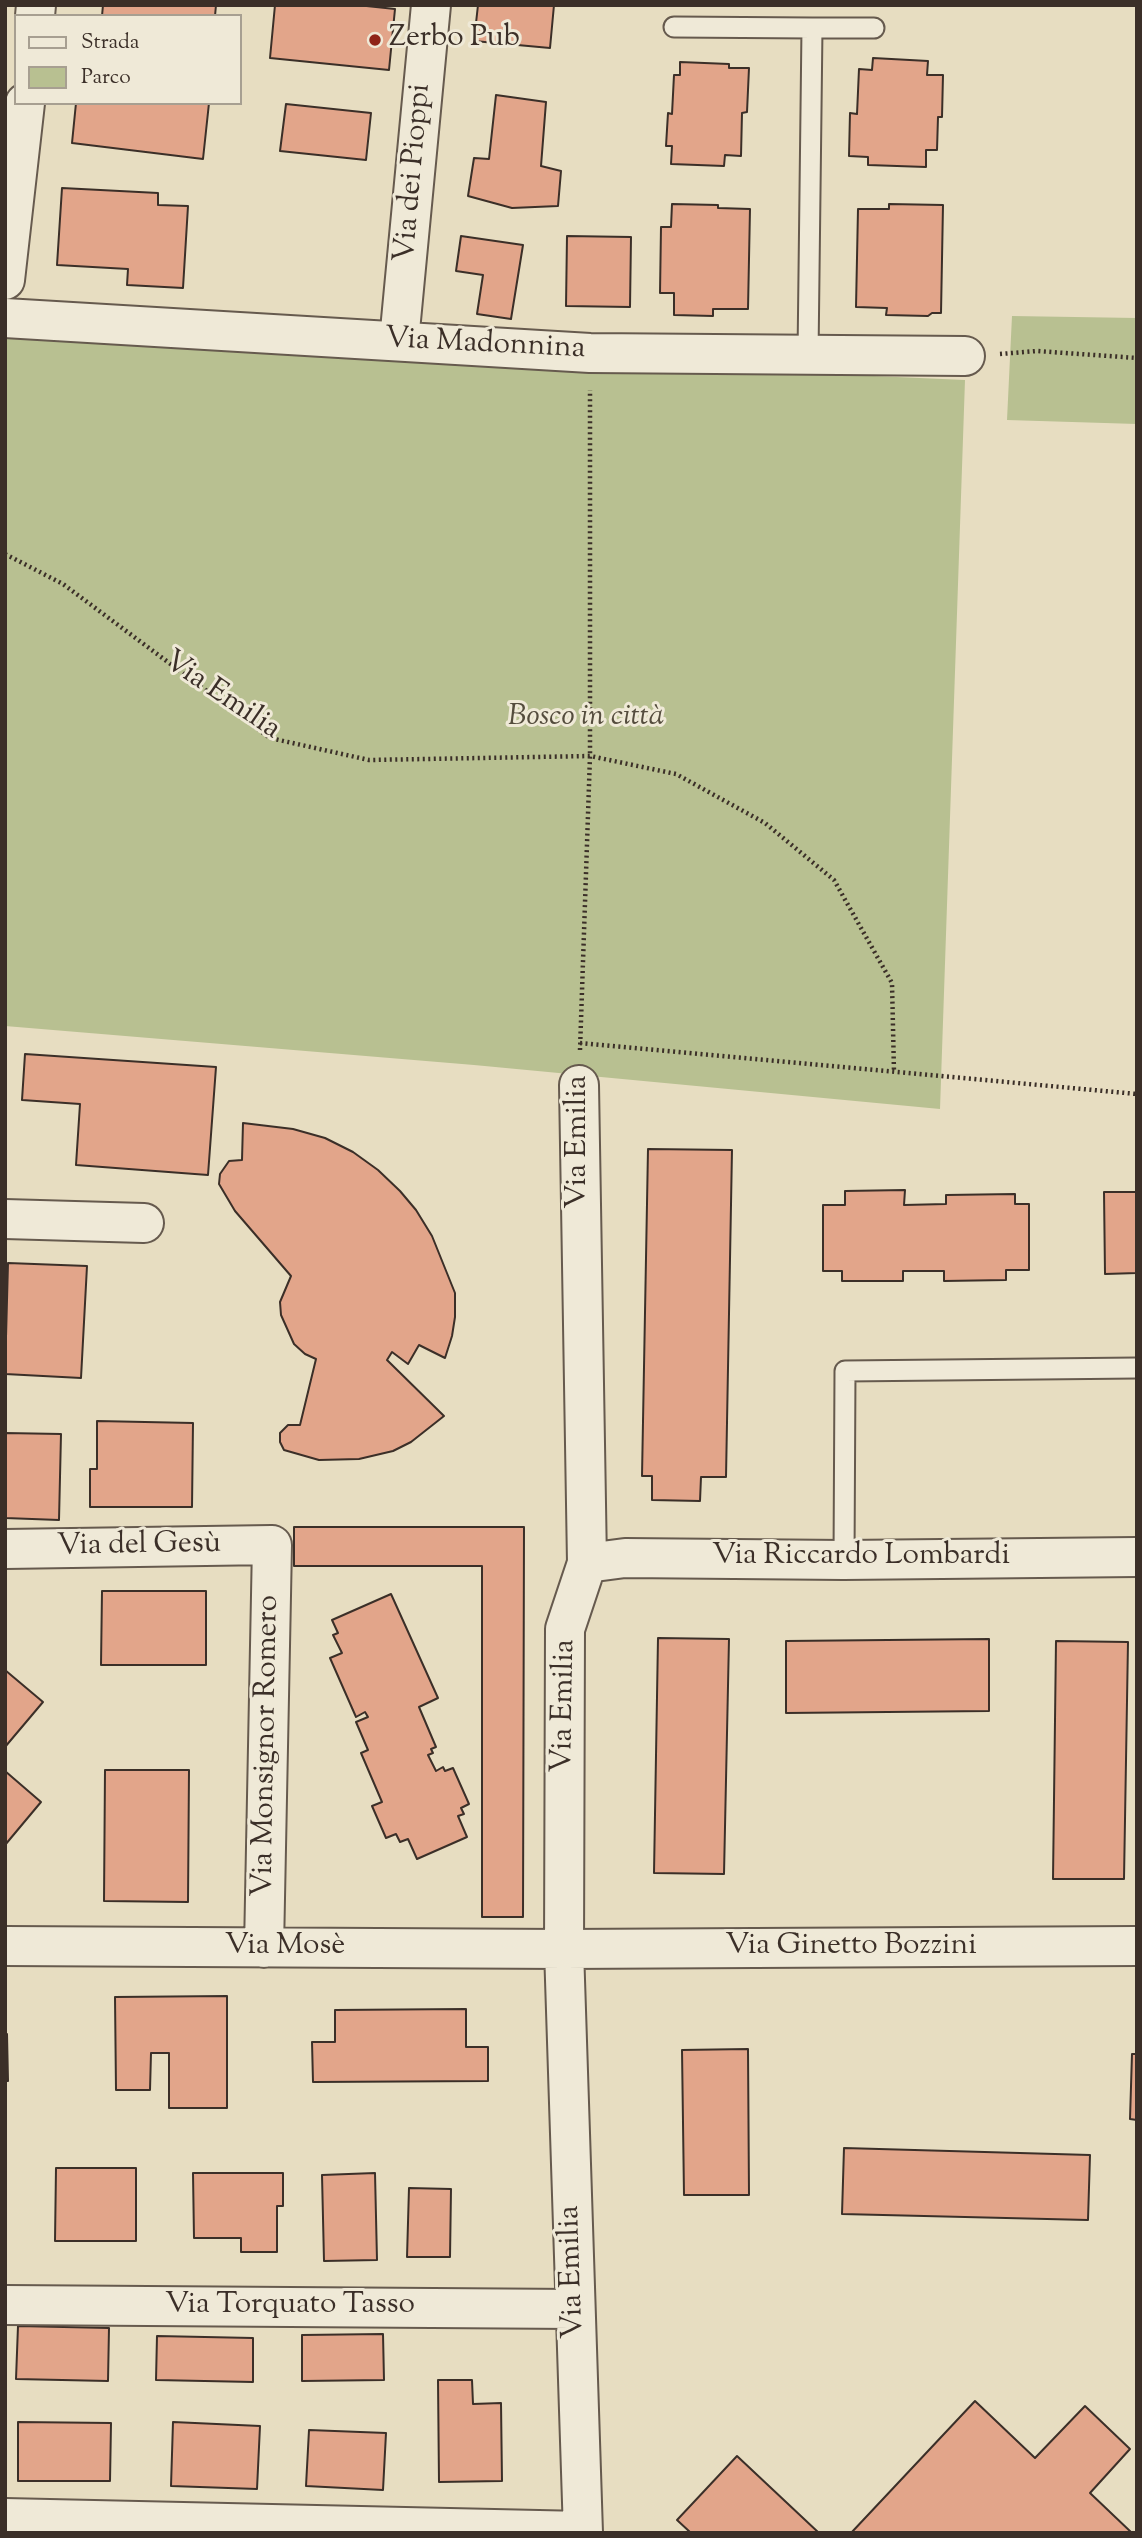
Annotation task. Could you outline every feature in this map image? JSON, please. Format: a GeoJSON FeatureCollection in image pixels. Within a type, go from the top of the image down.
{"type":"FeatureCollection","features":[{"type":"Feature","properties":{"kind":"street","name":"Via dei Pioppi"},"geometry":{"type":"LineString","coordinates":[[399,341],[431,5]]}},
{"type":"Feature","properties":{"kind":"street"},"geometry":{"type":"LineString","coordinates":[[5,280],[25,105]]}},
{"type":"Feature","properties":{"kind":"street","name":"Via Madonnina"},"geometry":{"type":"LineString","coordinates":[[5,318],[590,353],[965,356]]}},
{"type":"Feature","properties":{"kind":"street","name":"Via Emilia"},"geometry":{"type":"LineString","coordinates":[[579,1085],[587,1563],[565,1629],[564,1949],[583,2532]]}},
{"type":"Feature","properties":{"kind":"street"},"geometry":{"type":"LineString","coordinates":[[5,1219],[144,1223]]}},
{"type":"Feature","properties":{"kind":"street","name":"Via del Gesù"},"geometry":{"type":"LineString","coordinates":[[5,1549],[272,1545]]}},
{"type":"Feature","properties":{"kind":"street","name":"Via Monsignor Romero"},"geometry":{"type":"LineString","coordinates":[[264,1948],[272,1545]]}},
{"type":"Feature","properties":{"kind":"street","name":"Via Riccardo Lombardi"},"geometry":{"type":"LineString","coordinates":[[587,1563],[625,1558],[844,1560],[1137,1557]]}},
{"type":"Feature","properties":{"kind":"street","name":"Via Mosè"},"geometry":{"type":"LineString","coordinates":[[5,1946],[564,1949]]}},
{"type":"Feature","properties":{"kind":"street","name":"Via Ginetto Bozzini"},"geometry":{"type":"LineString","coordinates":[[564,1949],[1137,1946]]}},
{"type":"Feature","properties":{"kind":"street","name":"Via Torquato Tasso"},"geometry":{"type":"LineString","coordinates":[[5,2305],[575,2309]]}},
{"type":"Feature","properties":{"kind":"street"},"geometry":{"type":"LineString","coordinates":[[5,2518],[583,2532]]}},
{"type":"Feature","properties":{"kind":"lane"},"geometry":{"type":"LineString","coordinates":[[674,27],[874,28]]}},
{"type":"Feature","properties":{"kind":"lane"},"geometry":{"type":"LineString","coordinates":[[808,355],[812,28]]}},
{"type":"Feature","properties":{"kind":"lane"},"geometry":{"type":"LineString","coordinates":[[844,1560],[845,1371],[1137,1368]]}},
{"type":"Feature","properties":{"kind":"path"},"geometry":{"type":"LineString","coordinates":[[965,356],[1037,351],[1137,358]]}},
{"type":"Feature","properties":{"kind":"path","name":"Via Emilia"},"geometry":{"type":"LineString","coordinates":[[579,1085],[590,756],[590,353]]}},
{"type":"Feature","properties":{"kind":"path","name":"Via Emilia"},"geometry":{"type":"LineString","coordinates":[[5,554],[63,584],[271,738],[369,761],[590,756],[676,774],[765,823],[834,880],[892,983],[894,1072]]}},
{"type":"Feature","properties":{"kind":"path"},"geometry":{"type":"LineString","coordinates":[[580,1043],[1137,1094]]}},
{"type":"Feature","properties":{"kind":"green space"},"geometry":{"type":"Polygon","coordinates":[[[1012,316],[1137,318],[1137,424],[1007,420],[1012,316]]]}},
{"type":"Feature","properties":{"kind":"green space","name":"Bosco in città"},"geometry":{"type":"Polygon","coordinates":[[[5,338],[965,380],[940,1109],[474,1065],[5,1026],[5,338]]]}},
{"type":"Feature","properties":{"kind":"building"},"geometry":{"type":"Polygon","coordinates":[[[103,5],[216,5],[215,14],[102,14],[103,5]]]}},
{"type":"Feature","properties":{"kind":"building"},"geometry":{"type":"Polygon","coordinates":[[[275,5],[357,5],[395,9],[389,70],[270,58],[275,5]]]}},
{"type":"Feature","properties":{"kind":"building"},"geometry":{"type":"Polygon","coordinates":[[[478,5],[554,5],[550,48],[474,41],[478,5]]]}},
{"type":"Feature","properties":{"kind":"building"},"geometry":{"type":"Polygon","coordinates":[[[873,58],[928,61],[927,75],[943,75],[942,117],[938,117],[937,150],[926,150],[926,167],[868,165],[868,157],[849,156],[850,113],[857,114],[859,69],[872,70],[873,58]]]}},
{"type":"Feature","properties":{"kind":"building"},"geometry":{"type":"Polygon","coordinates":[[[680,62],[729,64],[729,68],[749,68],[747,112],[742,113],[741,156],[725,155],[724,166],[671,164],[672,146],[666,146],[668,113],[672,114],[674,75],[680,75],[680,62]]]}},
{"type":"Feature","properties":{"kind":"building"},"geometry":{"type":"Polygon","coordinates":[[[496,95],[546,102],[541,166],[561,171],[558,206],[512,208],[468,196],[474,158],[489,159],[496,95]]]}},
{"type":"Feature","properties":{"kind":"building"},"geometry":{"type":"Polygon","coordinates":[[[286,104],[371,113],[366,160],[280,151],[286,104]]]}},
{"type":"Feature","properties":{"kind":"building"},"geometry":{"type":"Polygon","coordinates":[[[76,105],[209,105],[203,159],[72,143],[76,105]]]}},
{"type":"Feature","properties":{"kind":"building"},"geometry":{"type":"Polygon","coordinates":[[[62,188],[158,193],[158,205],[188,206],[183,288],[127,285],[128,269],[57,265],[62,188]]]}},
{"type":"Feature","properties":{"kind":"building"},"geometry":{"type":"Polygon","coordinates":[[[672,204],[750,209],[748,309],[713,309],[713,316],[674,315],[674,293],[660,293],[661,227],[671,227],[672,204]]]}},
{"type":"Feature","properties":{"kind":"building"},"geometry":{"type":"Polygon","coordinates":[[[889,204],[943,205],[941,313],[928,316],[886,315],[887,308],[856,307],[858,209],[889,209],[889,204]]]}},
{"type":"Feature","properties":{"kind":"building"},"geometry":{"type":"Polygon","coordinates":[[[461,236],[523,245],[511,319],[477,314],[483,275],[456,271],[461,236]]]}},
{"type":"Feature","properties":{"kind":"building"},"geometry":{"type":"Polygon","coordinates":[[[567,236],[631,237],[630,307],[566,306],[567,236]]]}},
{"type":"Feature","properties":{"kind":"building"},"geometry":{"type":"Polygon","coordinates":[[[25,1054],[216,1067],[208,1175],[76,1165],[80,1104],[22,1100],[25,1054]]]}},
{"type":"Feature","properties":{"kind":"building"},"geometry":{"type":"Polygon","coordinates":[[[243,1123],[293,1129],[325,1138],[353,1152],[378,1170],[400,1191],[432,1236],[455,1293],[455,1317],[445,1358],[419,1345],[408,1364],[392,1352],[387,1360],[444,1416],[411,1442],[393,1451],[359,1459],[319,1460],[284,1450],[280,1442],[280,1433],[288,1425],[300,1425],[316,1359],[294,1344],[281,1315],[280,1302],[291,1276],[235,1211],[219,1184],[220,1174],[229,1161],[242,1160],[243,1123]]]}},
{"type":"Feature","properties":{"kind":"building"},"geometry":{"type":"Polygon","coordinates":[[[648,1149],[732,1150],[726,1477],[701,1477],[700,1501],[652,1500],[652,1476],[642,1476],[648,1149]]]}},
{"type":"Feature","properties":{"kind":"building"},"geometry":{"type":"Polygon","coordinates":[[[905,1190],[904,1205],[946,1204],[946,1195],[1015,1194],[1015,1204],[1029,1204],[1029,1270],[1006,1270],[1006,1280],[944,1281],[944,1271],[903,1271],[903,1281],[842,1281],[842,1271],[823,1271],[823,1205],[845,1205],[845,1191],[905,1190]]]}},
{"type":"Feature","properties":{"kind":"building"},"geometry":{"type":"Polygon","coordinates":[[[1104,1192],[1137,1192],[1137,1273],[1105,1274],[1104,1192]]]}},
{"type":"Feature","properties":{"kind":"building"},"geometry":{"type":"Polygon","coordinates":[[[8,1263],[87,1266],[81,1378],[5,1374],[8,1263]]]}},
{"type":"Feature","properties":{"kind":"building"},"geometry":{"type":"Polygon","coordinates":[[[97,1421],[193,1423],[192,1507],[90,1507],[90,1469],[97,1469],[97,1421]]]}},
{"type":"Feature","properties":{"kind":"building"},"geometry":{"type":"Polygon","coordinates":[[[5,1433],[61,1434],[59,1520],[5,1518],[5,1433]]]}},
{"type":"Feature","properties":{"kind":"building"},"geometry":{"type":"Polygon","coordinates":[[[294,1527],[524,1527],[523,1917],[482,1917],[482,1566],[294,1566],[294,1527]]]}},
{"type":"Feature","properties":{"kind":"building"},"geometry":{"type":"Polygon","coordinates":[[[102,1591],[206,1591],[206,1665],[101,1665],[102,1591]]]}},
{"type":"Feature","properties":{"kind":"building"},"geometry":{"type":"Polygon","coordinates":[[[391,1594],[438,1698],[419,1707],[436,1747],[431,1749],[433,1753],[428,1755],[436,1771],[443,1767],[445,1771],[453,1768],[469,1804],[461,1808],[464,1814],[458,1816],[467,1837],[417,1859],[408,1839],[400,1842],[396,1834],[386,1838],[372,1806],[382,1802],[361,1753],[368,1750],[356,1722],[368,1717],[365,1712],[356,1717],[330,1658],[342,1653],[333,1635],[338,1633],[332,1620],[391,1594]]]}},
{"type":"Feature","properties":{"kind":"building"},"geometry":{"type":"Polygon","coordinates":[[[658,1638],[729,1639],[724,1874],[654,1873],[658,1638]]]}},
{"type":"Feature","properties":{"kind":"building"},"geometry":{"type":"Polygon","coordinates":[[[989,1639],[989,1711],[786,1713],[786,1641],[989,1639]]]}},
{"type":"Feature","properties":{"kind":"building"},"geometry":{"type":"Polygon","coordinates":[[[1056,1641],[1128,1642],[1124,1879],[1053,1879],[1056,1641]]]}},
{"type":"Feature","properties":{"kind":"building"},"geometry":{"type":"Polygon","coordinates":[[[5,1670],[43,1702],[5,1747],[5,1670]]]}},
{"type":"Feature","properties":{"kind":"building"},"geometry":{"type":"Polygon","coordinates":[[[105,1770],[189,1770],[188,1902],[104,1901],[105,1770]]]}},
{"type":"Feature","properties":{"kind":"building"},"geometry":{"type":"Polygon","coordinates":[[[5,1771],[41,1802],[5,1845],[5,1771]]]}},
{"type":"Feature","properties":{"kind":"building"},"geometry":{"type":"Polygon","coordinates":[[[227,1996],[227,2108],[169,2108],[169,2053],[151,2053],[150,2090],[116,2090],[115,1997],[227,1996]]]}},
{"type":"Feature","properties":{"kind":"building"},"geometry":{"type":"Polygon","coordinates":[[[466,2009],[466,2047],[488,2047],[488,2081],[313,2082],[312,2042],[335,2042],[335,2010],[466,2009]]]}},
{"type":"Feature","properties":{"kind":"building"},"geometry":{"type":"Polygon","coordinates":[[[7,2034],[8,2081],[5,2081],[7,2034]]]}},
{"type":"Feature","properties":{"kind":"building"},"geometry":{"type":"Polygon","coordinates":[[[748,2049],[749,2195],[684,2195],[682,2050],[748,2049]]]}},
{"type":"Feature","properties":{"kind":"building"},"geometry":{"type":"Polygon","coordinates":[[[1132,2054],[1137,2054],[1137,2120],[1130,2119],[1132,2054]]]}},
{"type":"Feature","properties":{"kind":"building"},"geometry":{"type":"Polygon","coordinates":[[[844,2148],[1090,2155],[1088,2220],[842,2214],[844,2148]]]}},
{"type":"Feature","properties":{"kind":"building"},"geometry":{"type":"Polygon","coordinates":[[[56,2168],[136,2168],[136,2241],[55,2241],[56,2168]]]}},
{"type":"Feature","properties":{"kind":"building"},"geometry":{"type":"Polygon","coordinates":[[[193,2173],[283,2173],[283,2206],[277,2206],[277,2252],[241,2252],[241,2238],[194,2238],[193,2173]]]}},
{"type":"Feature","properties":{"kind":"building"},"geometry":{"type":"Polygon","coordinates":[[[375,2173],[377,2260],[324,2261],[322,2175],[375,2173]]]}},
{"type":"Feature","properties":{"kind":"building"},"geometry":{"type":"Polygon","coordinates":[[[409,2188],[451,2189],[450,2257],[407,2257],[409,2188]]]}},
{"type":"Feature","properties":{"kind":"building"},"geometry":{"type":"Polygon","coordinates":[[[18,2326],[109,2328],[108,2381],[16,2379],[18,2326]]]}},
{"type":"Feature","properties":{"kind":"building"},"geometry":{"type":"Polygon","coordinates":[[[383,2334],[384,2380],[302,2381],[302,2335],[383,2334]]]}},
{"type":"Feature","properties":{"kind":"building"},"geometry":{"type":"Polygon","coordinates":[[[157,2336],[253,2338],[253,2382],[156,2380],[157,2336]]]}},
{"type":"Feature","properties":{"kind":"building"},"geometry":{"type":"Polygon","coordinates":[[[438,2380],[472,2380],[473,2404],[501,2403],[502,2481],[439,2482],[438,2380]]]}},
{"type":"Feature","properties":{"kind":"building"},"geometry":{"type":"Polygon","coordinates":[[[975,2401],[1035,2458],[1085,2406],[1130,2449],[1090,2493],[1132,2533],[851,2533],[975,2401]]]}},
{"type":"Feature","properties":{"kind":"building"},"geometry":{"type":"Polygon","coordinates":[[[18,2422],[111,2423],[110,2481],[18,2481],[18,2422]]]}},
{"type":"Feature","properties":{"kind":"building"},"geometry":{"type":"Polygon","coordinates":[[[173,2422],[260,2426],[257,2489],[171,2486],[173,2422]]]}},
{"type":"Feature","properties":{"kind":"building"},"geometry":{"type":"Polygon","coordinates":[[[309,2430],[386,2433],[383,2490],[306,2486],[309,2430]]]}},
{"type":"Feature","properties":{"kind":"building"},"geometry":{"type":"Polygon","coordinates":[[[737,2456],[819,2533],[691,2533],[677,2520],[737,2456]]]}},
{"type":"Feature","properties":{"kind":"place","name":"Zerbo Pub"},"geometry":{"type":"Point","coordinates":[375,40]}}]}
